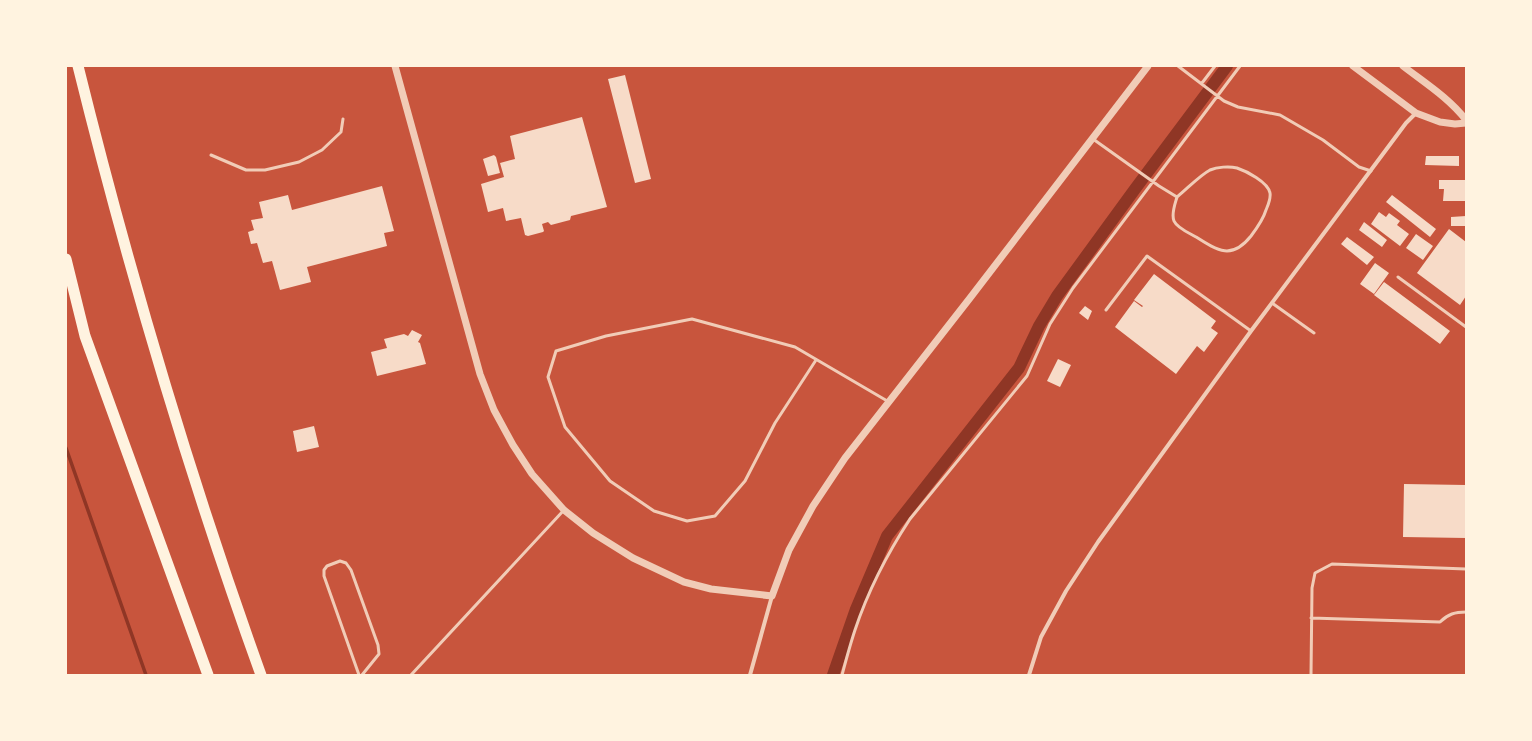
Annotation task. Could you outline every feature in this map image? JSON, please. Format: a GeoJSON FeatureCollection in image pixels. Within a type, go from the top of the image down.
{"type":"FeatureCollection","features":[{"type":"Feature","properties":{"kind":"highway"},"geometry":{"type":"LineString","coordinates":[[78,66],[128,258],[164,381],[221,563],[261,675]]}},
{"type":"Feature","properties":{"kind":"highway"},"geometry":{"type":"LineString","coordinates":[[66,259],[85,336],[208,675]]}},
{"type":"Feature","properties":{"kind":"street"},"geometry":{"type":"LineString","coordinates":[[396,66],[480,374],[494,410],[512,445],[532,474],[564,510],[593,533],[633,558],[684,582],[712,589],[772,596]]}},
{"type":"Feature","properties":{"kind":"street"},"geometry":{"type":"LineString","coordinates":[[750,675],[772,596],[790,550],[813,506],[845,458],[1094,139],[1148,66]]}},
{"type":"Feature","properties":{"kind":"street"},"geometry":{"type":"LineString","coordinates":[[1353,66],[1416,113],[1440,122],[1455,124],[1466,122],[1453,105],[1403,66]]}},
{"type":"Feature","properties":{"kind":"street"},"geometry":{"type":"LineString","coordinates":[[1029,675],[1041,637],[1066,591],[1098,542],[1251,331],[1406,123],[1416,113]]}},
{"type":"Feature","properties":{"kind":"lane"},"geometry":{"type":"LineString","coordinates":[[1178,66],[1224,100],[1238,107],[1280,115],[1322,140],[1359,167],[1371,171]]}},
{"type":"Feature","properties":{"kind":"lane"},"geometry":{"type":"LineString","coordinates":[[1202,83],[1215,66]]}},
{"type":"Feature","properties":{"kind":"lane"},"geometry":{"type":"LineString","coordinates":[[842,675],[855,630],[866,601],[879,573],[910,519],[1027,376],[1050,324],[1061,305],[1240,66]]}},
{"type":"Feature","properties":{"kind":"lane"},"geometry":{"type":"LineString","coordinates":[[210,155],[246,170],[265,170],[300,162],[322,150],[342,132],[343,119]]}},
{"type":"Feature","properties":{"kind":"lane"},"geometry":{"type":"LineString","coordinates":[[1094,139],[1137,171],[1177,197]]}},
{"type":"Feature","properties":{"kind":"lane"},"geometry":{"type":"LineString","coordinates":[[1220,167],[1236,168],[1254,176],[1266,186],[1270,192],[1270,201],[1256,230],[1244,245],[1234,250],[1225,251],[1212,247],[1182,229],[1174,222],[1173,215],[1177,197],[1210,170],[1220,167]]}},
{"type":"Feature","properties":{"kind":"lane"},"geometry":{"type":"LineString","coordinates":[[1106,310],[1147,256],[1251,331]]}},
{"type":"Feature","properties":{"kind":"lane"},"geometry":{"type":"LineString","coordinates":[[1398,276],[1466,327]]}},
{"type":"Feature","properties":{"kind":"lane"},"geometry":{"type":"LineString","coordinates":[[1272,303],[1314,333]]}},
{"type":"Feature","properties":{"kind":"lane"},"geometry":{"type":"LineString","coordinates":[[816,360],[775,422],[745,481],[715,516],[687,521],[654,511],[610,481],[565,427],[548,377],[556,351],[606,336],[692,319],[795,347],[889,402]]}},
{"type":"Feature","properties":{"kind":"lane"},"geometry":{"type":"LineString","coordinates":[[411,675],[564,510]]}},
{"type":"Feature","properties":{"kind":"lane"},"geometry":{"type":"LineString","coordinates":[[359,675],[324,576],[324,570],[327,566],[340,561],[346,563],[352,570],[378,645],[379,654],[362,675]]}},
{"type":"Feature","properties":{"kind":"lane"},"geometry":{"type":"LineString","coordinates":[[1311,675],[1312,588],[1315,573],[1332,564],[1466,569]]}},
{"type":"Feature","properties":{"kind":"lane"},"geometry":{"type":"LineString","coordinates":[[1311,618],[1440,622],[1447,616],[1456,612],[1466,612]]}},
{"type":"Feature","properties":{"kind":"building"},"geometry":{"type":"Polygon","coordinates":[[[625,75],[651,179],[635,183],[608,79],[625,75]]]}},
{"type":"Feature","properties":{"kind":"building"},"geometry":{"type":"Polygon","coordinates":[[[582,117],[607,207],[571,216],[570,220],[551,225],[548,222],[542,224],[543,232],[528,236],[525,235],[521,218],[506,221],[503,208],[488,212],[481,184],[504,177],[500,163],[515,159],[510,136],[582,117]]]}},
{"type":"Feature","properties":{"kind":"building"},"geometry":{"type":"Polygon","coordinates":[[[494,155],[496,157],[500,173],[488,176],[483,159],[494,155]]]}},
{"type":"Feature","properties":{"kind":"building"},"geometry":{"type":"Polygon","coordinates":[[[1426,156],[1459,156],[1459,166],[1425,165],[1426,156]]]}},
{"type":"Feature","properties":{"kind":"building"},"geometry":{"type":"Polygon","coordinates":[[[1439,180],[1466,180],[1466,201],[1443,201],[1444,189],[1439,189],[1439,180]]]}},
{"type":"Feature","properties":{"kind":"building"},"geometry":{"type":"Polygon","coordinates":[[[382,186],[394,231],[384,233],[387,246],[307,267],[311,282],[280,290],[272,261],[263,263],[257,243],[251,244],[248,232],[254,230],[251,220],[263,218],[259,202],[288,195],[292,210],[382,186]]]}},
{"type":"Feature","properties":{"kind":"building"},"geometry":{"type":"Polygon","coordinates":[[[1392,195],[1436,229],[1430,237],[1386,202],[1392,195]]]}},
{"type":"Feature","properties":{"kind":"building"},"geometry":{"type":"Polygon","coordinates":[[[1379,212],[1386,217],[1389,213],[1400,221],[1397,225],[1409,234],[1400,246],[1371,224],[1379,212]]]}},
{"type":"Feature","properties":{"kind":"building"},"geometry":{"type":"Polygon","coordinates":[[[1466,216],[1466,226],[1451,226],[1451,217],[1466,216]]]}},
{"type":"Feature","properties":{"kind":"building"},"geometry":{"type":"Polygon","coordinates":[[[1364,222],[1387,240],[1382,247],[1359,230],[1364,222]]]}},
{"type":"Feature","properties":{"kind":"building"},"geometry":{"type":"Polygon","coordinates":[[[1449,229],[1466,242],[1466,296],[1460,305],[1417,273],[1449,229]]]}},
{"type":"Feature","properties":{"kind":"building"},"geometry":{"type":"Polygon","coordinates":[[[1416,234],[1433,246],[1423,260],[1406,248],[1416,234]]]}},
{"type":"Feature","properties":{"kind":"building"},"geometry":{"type":"Polygon","coordinates":[[[1347,237],[1374,257],[1367,265],[1341,244],[1347,237]]]}},
{"type":"Feature","properties":{"kind":"building"},"geometry":{"type":"Polygon","coordinates":[[[1375,263],[1389,273],[1374,294],[1360,284],[1375,263]]]}},
{"type":"Feature","properties":{"kind":"building"},"geometry":{"type":"Polygon","coordinates":[[[1154,274],[1216,321],[1211,328],[1218,333],[1204,352],[1197,346],[1176,374],[1115,327],[1134,301],[1142,307],[1143,306],[1134,300],[1154,274]]]}},
{"type":"Feature","properties":{"kind":"building"},"geometry":{"type":"Polygon","coordinates":[[[1384,282],[1450,331],[1440,344],[1374,295],[1384,282]]]}},
{"type":"Feature","properties":{"kind":"building"},"geometry":{"type":"Polygon","coordinates":[[[1085,306],[1092,311],[1088,320],[1079,313],[1085,306]]]}},
{"type":"Feature","properties":{"kind":"building"},"geometry":{"type":"Polygon","coordinates":[[[412,330],[422,335],[418,342],[420,343],[426,364],[377,376],[371,352],[387,348],[384,339],[404,334],[408,336],[412,330]]]}},
{"type":"Feature","properties":{"kind":"building"},"geometry":{"type":"Polygon","coordinates":[[[1058,359],[1071,365],[1060,387],[1047,381],[1058,359]]]}},
{"type":"Feature","properties":{"kind":"building"},"geometry":{"type":"Polygon","coordinates":[[[314,426],[319,447],[297,452],[293,431],[314,426]]]}},
{"type":"Feature","properties":{"kind":"building"},"geometry":{"type":"Polygon","coordinates":[[[1404,484],[1466,485],[1466,538],[1403,537],[1404,484]]]}},
{"type":"Feature","properties":{"kind":"waterway"},"geometry":{"type":"LineString","coordinates":[[833,675],[856,609],[887,536],[1019,368],[1039,326],[1057,296],[1227,66]]}},
{"type":"Feature","properties":{"kind":"waterway"},"geometry":{"type":"LineString","coordinates":[[66,448],[146,675]]}}]}
